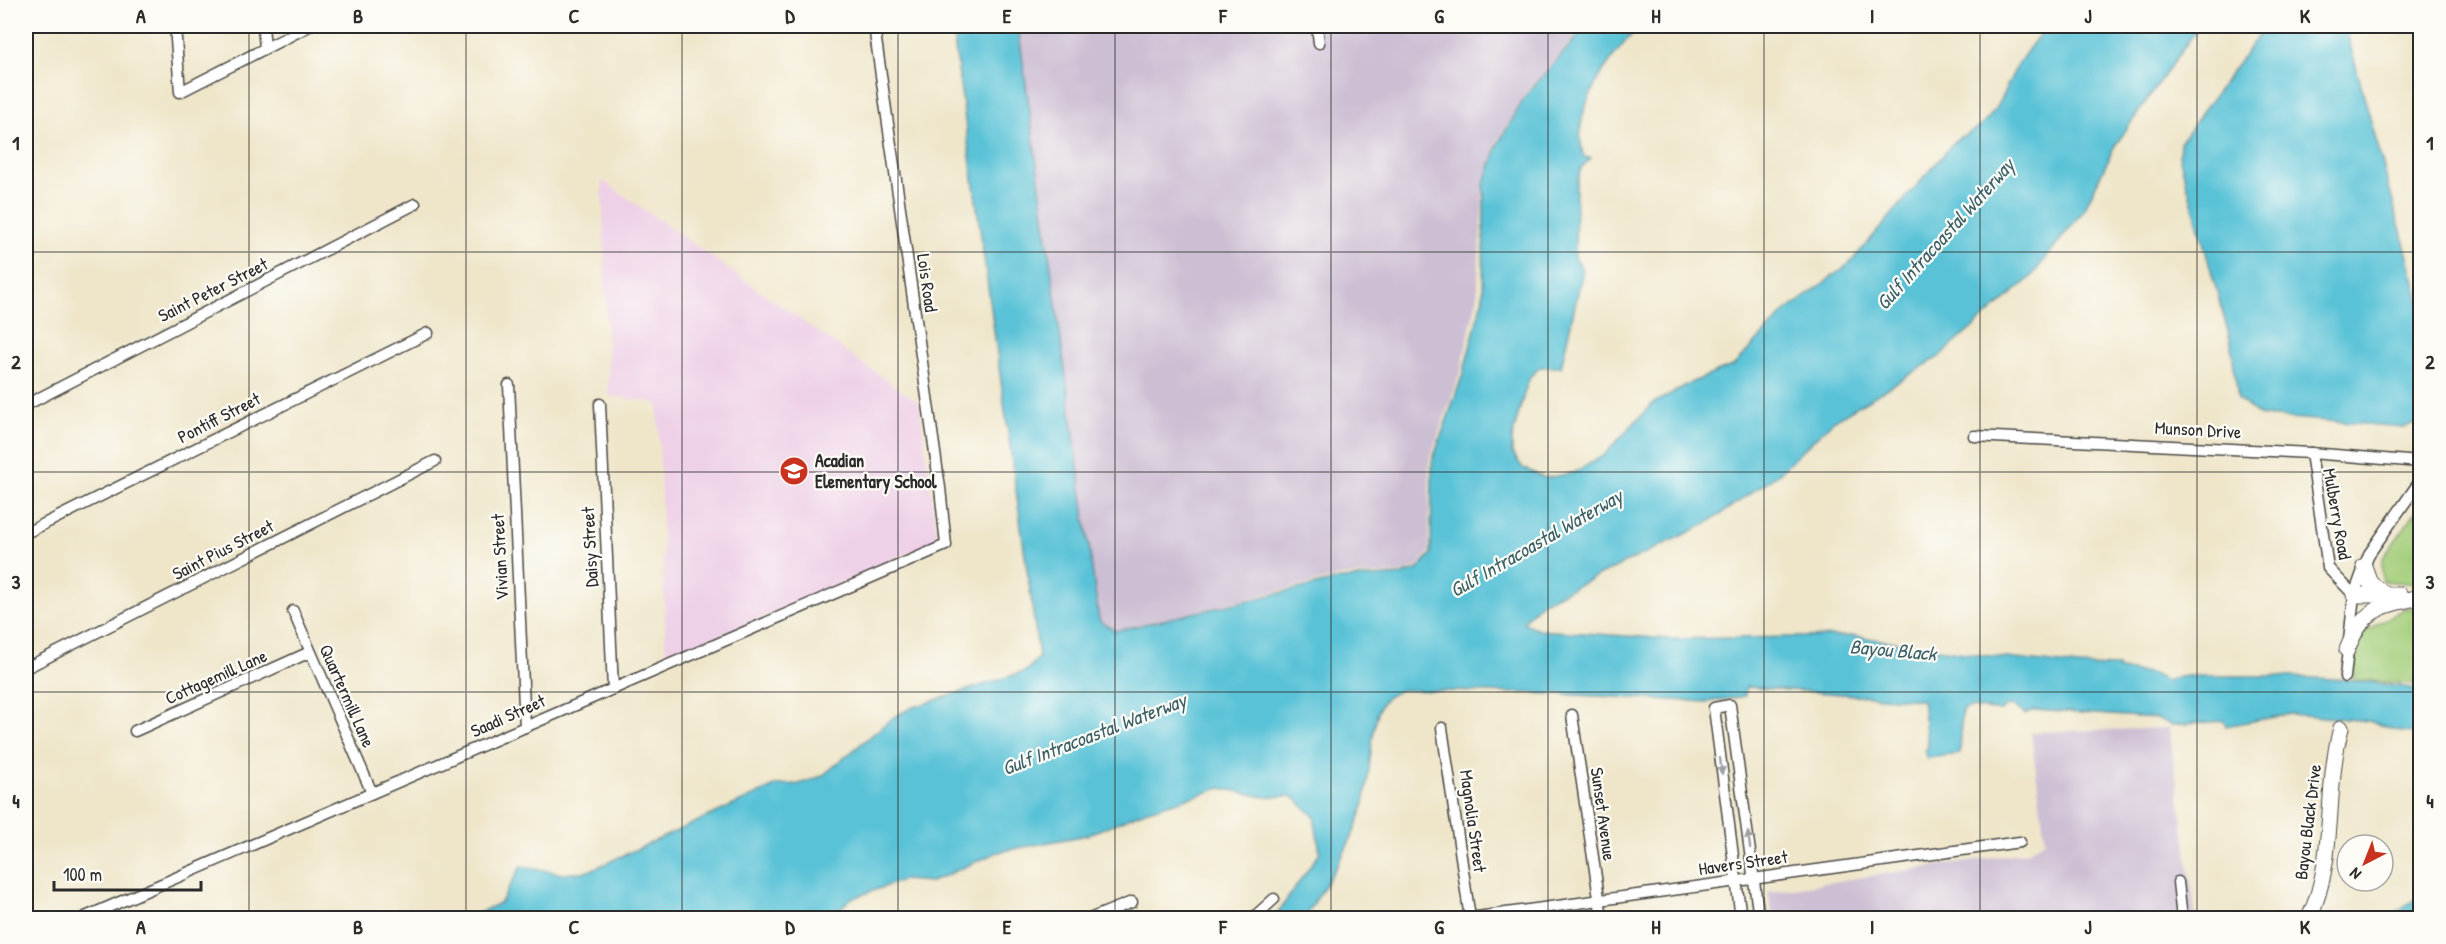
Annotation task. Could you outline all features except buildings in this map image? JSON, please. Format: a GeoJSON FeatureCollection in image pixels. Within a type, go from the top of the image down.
{"type":"FeatureCollection","features":[{"type":"Feature","properties":{"kind":"street"},"geometry":{"type":"LineString","coordinates":[[175,26],[180,92],[309,26]]}},
{"type":"Feature","properties":{"kind":"street"},"geometry":{"type":"LineString","coordinates":[[263,26],[265,48]]}},
{"type":"Feature","properties":{"kind":"street","name":"Lois Road"},"geometry":{"type":"LineString","coordinates":[[874,26],[939,477],[946,545]]}},
{"type":"Feature","properties":{"kind":"street"},"geometry":{"type":"LineString","coordinates":[[1317,26],[1319,43]]}},
{"type":"Feature","properties":{"kind":"street","name":"Saint Peter Street"},"geometry":{"type":"LineString","coordinates":[[26,405],[415,204]]}},
{"type":"Feature","properties":{"kind":"street","name":"Pontiff Street"},"geometry":{"type":"LineString","coordinates":[[26,533],[428,333]]}},
{"type":"Feature","properties":{"kind":"street","name":"Vivian Street"},"geometry":{"type":"LineString","coordinates":[[509,385],[525,727]]}},
{"type":"Feature","properties":{"kind":"street","name":"Daisy Street"},"geometry":{"type":"LineString","coordinates":[[600,404],[613,689]]}},
{"type":"Feature","properties":{"kind":"street","name":"Munson Drive"},"geometry":{"type":"LineString","coordinates":[[1974,436],[2310,453],[2421,462]]}},
{"type":"Feature","properties":{"kind":"street","name":"Mulberry Road"},"geometry":{"type":"LineString","coordinates":[[2310,453],[2328,568],[2354,595]]}},
{"type":"Feature","properties":{"kind":"street","name":"Saint Pius Street"},"geometry":{"type":"LineString","coordinates":[[26,668],[435,461]]}},
{"type":"Feature","properties":{"kind":"street"},"geometry":{"type":"LineString","coordinates":[[2345,677],[2354,595],[2364,566],[2376,543],[2421,481]]}},
{"type":"Feature","properties":{"kind":"street","name":"Saadi Street"},"geometry":{"type":"LineString","coordinates":[[83,918],[946,545]]}},
{"type":"Feature","properties":{"kind":"street"},"geometry":{"type":"LineString","coordinates":[[2364,566],[2370,583],[2386,595]]}},
{"type":"Feature","properties":{"kind":"street"},"geometry":{"type":"LineString","coordinates":[[2354,595],[2421,597]]}},
{"type":"Feature","properties":{"kind":"street"},"geometry":{"type":"LineString","coordinates":[[2348,650],[2358,628],[2382,605],[2421,597]]}},
{"type":"Feature","properties":{"kind":"street","name":"Quartermill Lane"},"geometry":{"type":"LineString","coordinates":[[293,611],[372,793]]}},
{"type":"Feature","properties":{"kind":"street","name":"Cottagemill Lane"},"geometry":{"type":"LineString","coordinates":[[135,731],[310,652]]}},
{"type":"Feature","properties":{"kind":"street"},"geometry":{"type":"LineString","coordinates":[[1741,918],[1714,708],[1731,705],[1760,918]]}},
{"type":"Feature","properties":{"kind":"street","name":"Sunset Avenue"},"geometry":{"type":"LineString","coordinates":[[1572,715],[1602,918]]}},
{"type":"Feature","properties":{"kind":"street","name":"Magnolia Street"},"geometry":{"type":"LineString","coordinates":[[1442,728],[1470,918]]}},
{"type":"Feature","properties":{"kind":"street","name":"Bayou Black Drive"},"geometry":{"type":"LineString","coordinates":[[2309,918],[2324,874],[2336,749],[2341,728]]}},
{"type":"Feature","properties":{"kind":"street","name":"Havers Street"},"geometry":{"type":"LineString","coordinates":[[1470,918],[2020,842]]}},
{"type":"Feature","properties":{"kind":"street"},"geometry":{"type":"LineString","coordinates":[[2178,882],[2182,918]]}},
{"type":"Feature","properties":{"kind":"street"},"geometry":{"type":"LineString","coordinates":[[1253,918],[1274,899]]}},
{"type":"Feature","properties":{"kind":"street"},"geometry":{"type":"LineString","coordinates":[[1099,917],[1132,902]]}},
{"type":"Feature","properties":{"kind":"street"},"geometry":{"type":"LineString","coordinates":[[26,914],[27,918]]}},
{"type":"Feature","properties":{"kind":"shaded area"},"geometry":{"type":"Polygon","coordinates":[[[1018,26],[1585,26],[1525,94],[1497,143],[1483,184],[1477,299],[1460,373],[1429,461],[1429,552],[1417,567],[1401,573],[1341,576],[1115,631],[1099,620],[1018,26]]]}},
{"type":"Feature","properties":{"kind":"shaded area","name":"Acadian Elementary School"},"geometry":{"type":"Polygon","coordinates":[[[602,180],[919,403],[938,540],[666,660],[658,403],[609,396],[602,180]]]}},
{"type":"Feature","properties":{"kind":"shaded area"},"geometry":{"type":"Polygon","coordinates":[[[2169,728],[2196,918],[1773,918],[1768,892],[2027,852],[2045,841],[2031,732],[2169,728]]]}},
{"type":"Feature","properties":{"kind":"green space"},"geometry":{"type":"Polygon","coordinates":[[[2420,506],[2420,584],[2382,581],[2382,559],[2420,506]]]}},
{"type":"Feature","properties":{"kind":"green space"},"geometry":{"type":"Polygon","coordinates":[[[2405,608],[2420,609],[2420,684],[2353,680],[2359,635],[2405,608]]]}},
{"type":"Feature","properties":{"kind":"water"},"geometry":{"type":"Polygon","coordinates":[[[952,26],[1018,26],[1099,620],[1115,631],[1341,579],[1402,575],[1418,569],[1431,554],[1432,462],[1463,374],[1483,298],[1484,185],[1498,144],[1526,95],[1587,26],[1640,26],[1616,53],[1587,103],[1582,121],[1581,139],[1584,157],[1591,158],[1581,168],[1576,186],[1575,258],[1583,270],[1561,367],[1540,367],[1530,377],[1512,438],[1512,453],[1523,468],[1545,478],[1573,473],[1603,456],[1652,404],[1690,383],[1734,365],[1786,311],[1850,263],[1958,138],[1970,133],[1988,118],[2019,62],[2046,26],[2199,26],[2114,147],[2084,210],[2030,278],[1939,357],[1833,421],[1777,475],[1706,524],[1541,603],[1523,622],[1538,630],[1671,639],[1855,636],[1964,653],[2078,666],[2118,667],[2118,670],[2150,673],[2167,681],[2179,676],[2273,676],[2353,680],[2420,689],[2420,733],[2402,732],[2368,721],[2291,714],[2226,726],[2224,721],[2171,725],[2157,718],[2033,710],[2025,714],[2013,705],[2001,711],[1970,707],[1962,710],[1960,754],[1927,758],[1922,700],[1746,687],[1745,696],[1707,702],[1560,694],[1401,690],[1386,699],[1378,711],[1364,803],[1354,833],[1305,918],[1274,918],[1320,852],[1314,816],[1292,796],[1264,797],[1221,788],[1145,811],[1087,835],[998,852],[931,882],[903,880],[850,899],[831,918],[469,918],[501,902],[521,866],[564,874],[589,871],[777,785],[799,784],[822,776],[894,717],[911,708],[1026,671],[1039,657],[952,26]]]}},
{"type":"Feature","properties":{"kind":"water"},"geometry":{"type":"Polygon","coordinates":[[[2265,26],[2345,26],[2420,301],[2420,421],[2405,427],[2261,416],[2238,399],[2231,342],[2179,156],[2180,143],[2265,26]]]}},
{"type":"Feature","properties":{"kind":"water"},"geometry":{"type":"Polygon","coordinates":[[[2420,896],[2420,918],[2387,918],[2420,896]]]}},
{"type":"Feature","properties":{"kind":"place","name":"Acadian Elementary School"},"geometry":{"type":"Point","coordinates":[794,471]}},
{"type":"Feature","properties":{"kind":"water label","name":"Gulf Intracoastal Waterway"},"geometry":{"type":"Point","coordinates":[1945,234]}},
{"type":"Feature","properties":{"kind":"water label","name":"Gulf Intracoastal Waterway"},"geometry":{"type":"Point","coordinates":[1536,543]}},
{"type":"Feature","properties":{"kind":"water label","name":"Bayou Black"},"geometry":{"type":"Point","coordinates":[1893,650]}},
{"type":"Feature","properties":{"kind":"water label","name":"Gulf Intracoastal Waterway"},"geometry":{"type":"Point","coordinates":[1094,734]}}]}
